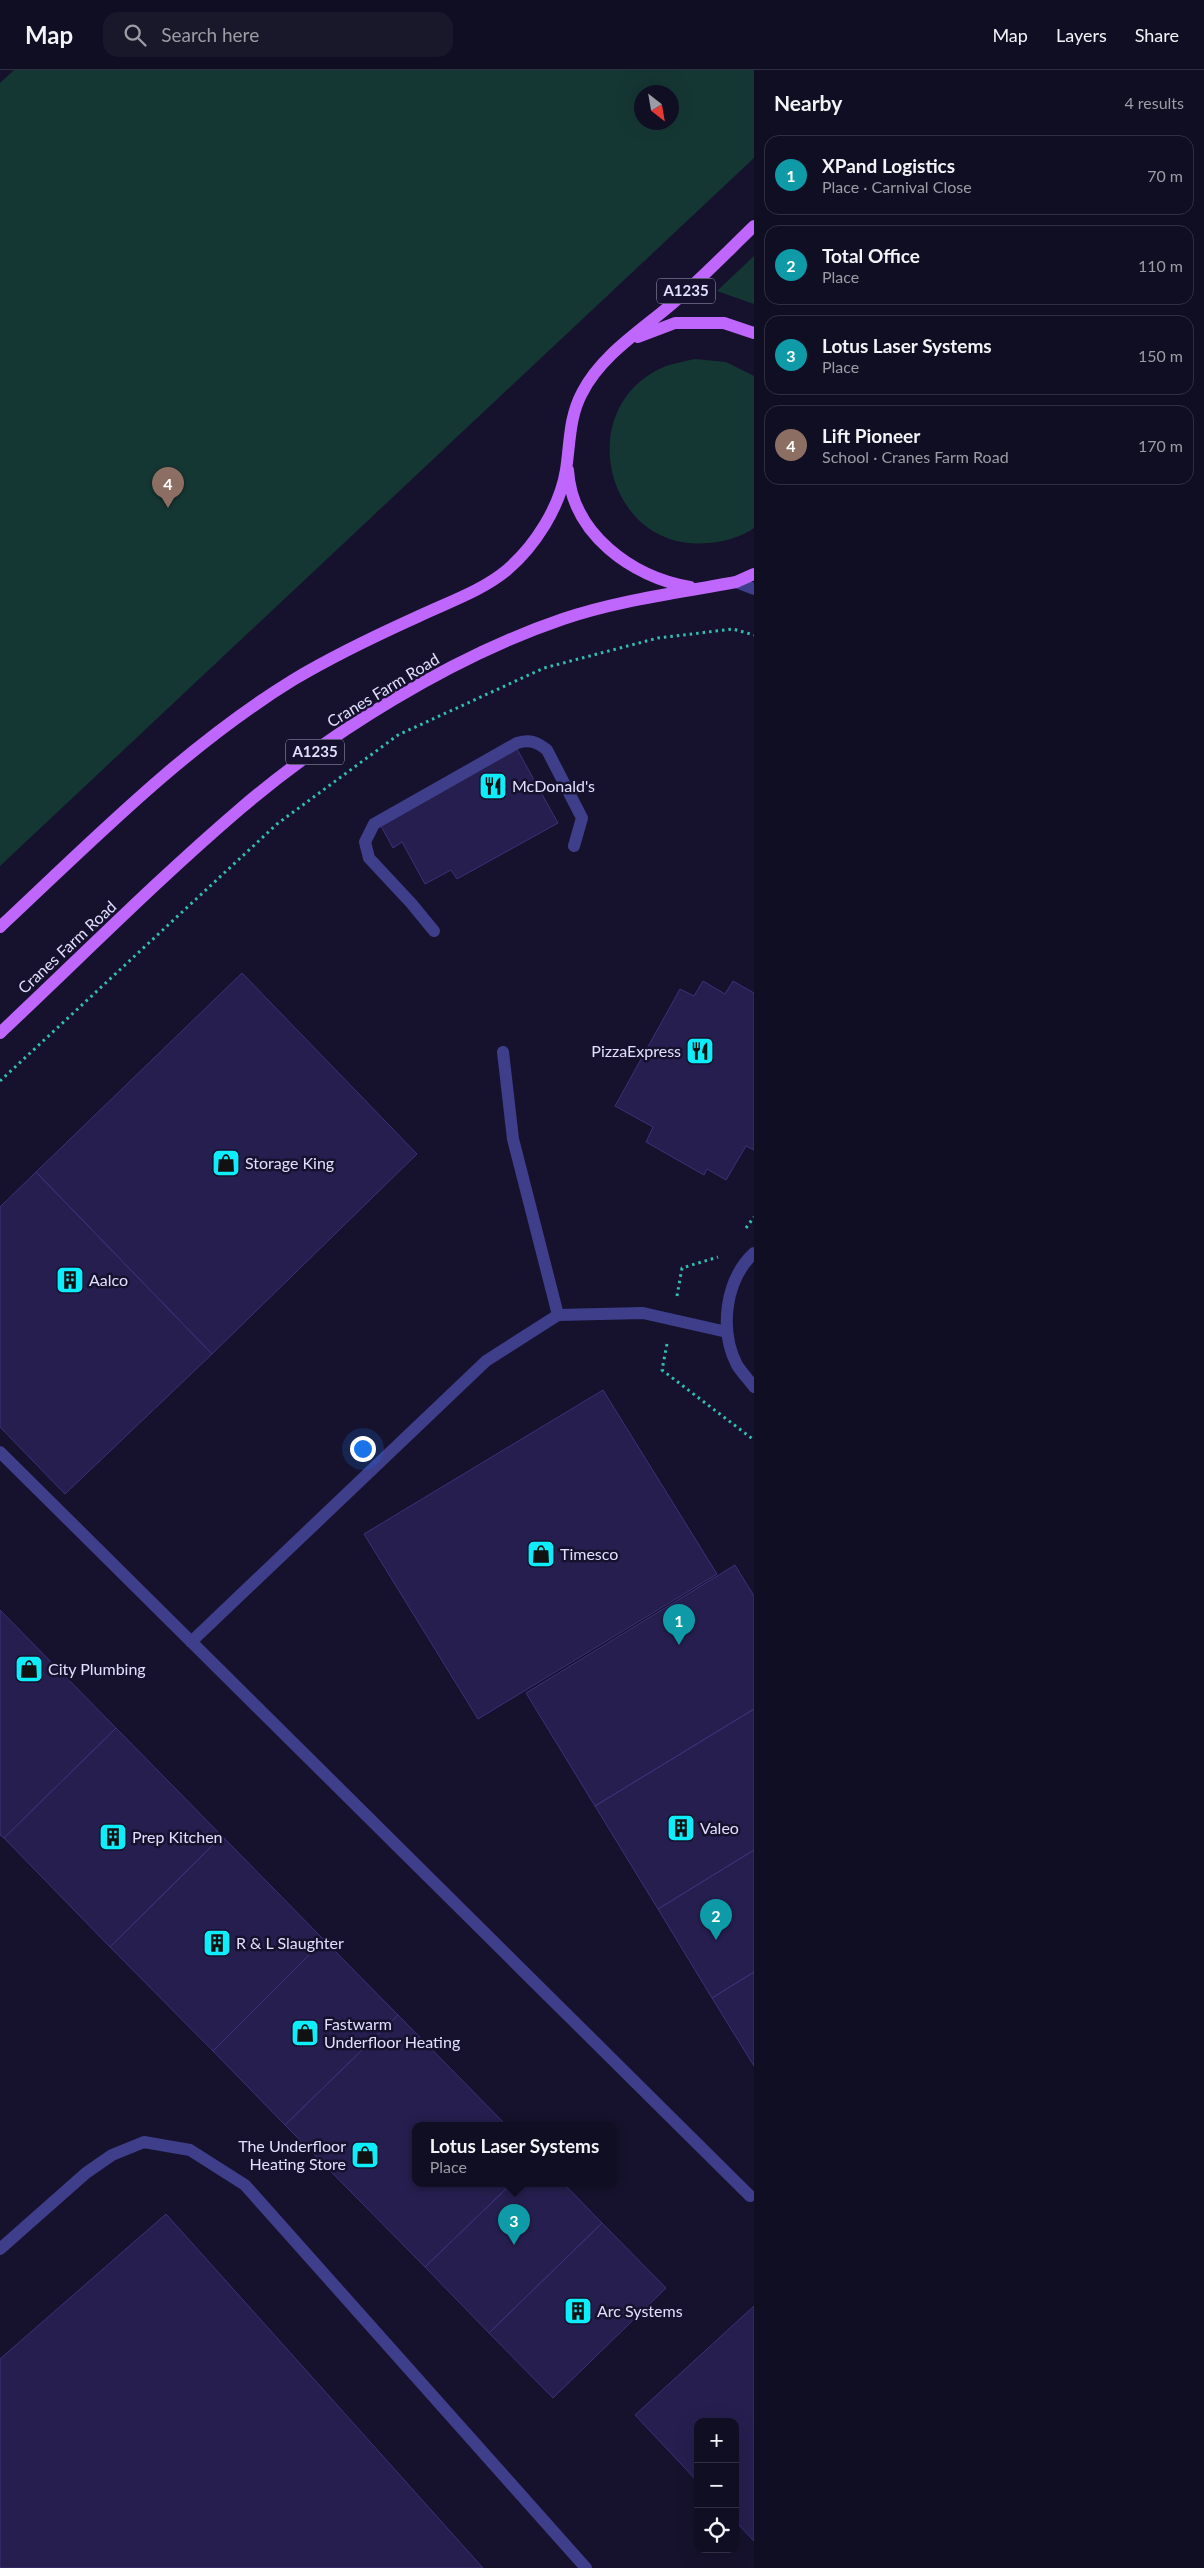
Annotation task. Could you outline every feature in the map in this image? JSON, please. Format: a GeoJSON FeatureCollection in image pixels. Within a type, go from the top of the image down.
{"type":"FeatureCollection","features":[{"type":"Feature","properties":{"kind":"main road","name":"Cranes Farm Road"},"geometry":{"type":"LineString","coordinates":[[700,589],[668,583],[627,565],[596,537],[578,508],[569,477],[569,428],[581,394],[595,372],[615,352],[674,302],[754,226]]}},
{"type":"Feature","properties":{"kind":"main road","name":"Cranes Farm Road"},"geometry":{"type":"LineString","coordinates":[[615,352],[637,337],[675,323],[724,323],[754,333]]}},
{"type":"Feature","properties":{"kind":"main road","name":"Cranes Farm Road"},"geometry":{"type":"LineString","coordinates":[[0,927],[130,806],[208,739],[250,709],[334,656],[471,591],[505,572],[529,546],[552,510],[560,493],[568,453]]}},
{"type":"Feature","properties":{"kind":"main road","name":"Cranes Farm Road"},"geometry":{"type":"LineString","coordinates":[[0,1033],[241,808],[356,723],[463,662],[562,619],[615,604],[736,582],[754,574]]}},
{"type":"Feature","properties":{"kind":"street"},"geometry":{"type":"LineString","coordinates":[[736,582],[754,589]]}},
{"type":"Feature","properties":{"kind":"street"},"geometry":{"type":"LineString","coordinates":[[434,931],[412,903],[369,858],[364,842],[374,824],[517,743],[528,740],[538,743],[547,750],[582,818],[574,846]]}},
{"type":"Feature","properties":{"kind":"street"},"geometry":{"type":"LineString","coordinates":[[503,1052],[513,1139],[558,1315]]}},
{"type":"Feature","properties":{"kind":"street"},"geometry":{"type":"LineString","coordinates":[[754,1253],[745,1262],[729,1296],[727,1332],[737,1365],[754,1387]]}},
{"type":"Feature","properties":{"kind":"street"},"geometry":{"type":"LineString","coordinates":[[191,1642],[486,1360],[558,1315],[643,1313],[672,1318],[727,1332]]}},
{"type":"Feature","properties":{"kind":"street"},"geometry":{"type":"LineString","coordinates":[[0,1452],[750,2196]]}},
{"type":"Feature","properties":{"kind":"street"},"geometry":{"type":"LineString","coordinates":[[0,2248],[86,2172],[112,2155],[144,2142],[190,2150],[245,2185],[586,2568]]}},
{"type":"Feature","properties":{"kind":"path"},"geometry":{"type":"LineString","coordinates":[[0,1081],[277,824],[398,735],[544,668],[658,638],[733,629],[754,635]]}},
{"type":"Feature","properties":{"kind":"green space"},"geometry":{"type":"Polygon","coordinates":[[[14,70],[754,70],[754,158],[0,866],[0,83],[14,70]]]}},
{"type":"Feature","properties":{"kind":"green space"},"geometry":{"type":"Polygon","coordinates":[[[754,256],[754,304],[717,291],[754,256]]]}},
{"type":"Feature","properties":{"kind":"green space"},"geometry":{"type":"Polygon","coordinates":[[[695,359],[726,362],[754,376],[754,528],[732,539],[720,542],[708,543],[673,540],[644,525],[624,502],[612,473],[610,442],[618,412],[636,385],[666,366],[695,359]]]}},
{"type":"Feature","properties":{"kind":"building","name":"McDonald's"},"geometry":{"type":"Polygon","coordinates":[[[517,749],[558,823],[457,879],[451,870],[425,884],[402,842],[393,848],[380,824],[517,749]]]}},
{"type":"Feature","properties":{"kind":"building","name":"Storage King"},"geometry":{"type":"Polygon","coordinates":[[[242,973],[417,1154],[212,1354],[36,1172],[242,973]]]}},
{"type":"Feature","properties":{"kind":"building","name":"PizzaExpress"},"geometry":{"type":"Polygon","coordinates":[[[703,981],[725,994],[733,981],[754,993],[754,1150],[746,1146],[726,1180],[707,1169],[704,1175],[646,1142],[653,1127],[615,1106],[680,989],[694,996],[703,981]]]}},
{"type":"Feature","properties":{"kind":"building","name":"Aalco"},"geometry":{"type":"Polygon","coordinates":[[[36,1172],[212,1354],[65,1494],[0,1427],[0,1207],[36,1172]]]}},
{"type":"Feature","properties":{"kind":"building","name":"Timesco"},"geometry":{"type":"Polygon","coordinates":[[[603,1390],[717,1574],[478,1719],[364,1534],[603,1390]]]}},
{"type":"Feature","properties":{"kind":"building"},"geometry":{"type":"Polygon","coordinates":[[[735,1565],[754,1596],[754,1709],[595,1806],[526,1693],[735,1565]]]}},
{"type":"Feature","properties":{"kind":"building","name":"City Plumbing"},"geometry":{"type":"Polygon","coordinates":[[[0,1610],[116,1728],[4,1838],[0,1835],[0,1610]]]}},
{"type":"Feature","properties":{"kind":"building","name":"Valeo"},"geometry":{"type":"Polygon","coordinates":[[[754,1709],[754,1850],[658,1909],[595,1806],[754,1709]]]}},
{"type":"Feature","properties":{"kind":"building","name":"Prep Kitchen"},"geometry":{"type":"Polygon","coordinates":[[[116,1728],[222,1836],[110,1947],[4,1838],[116,1728]]]}},
{"type":"Feature","properties":{"kind":"building","name":"R & L Slaughter"},"geometry":{"type":"Polygon","coordinates":[[[222,1836],[324,1940],[213,2051],[110,1947],[222,1836]]]}},
{"type":"Feature","properties":{"kind":"building"},"geometry":{"type":"Polygon","coordinates":[[[754,1850],[754,1972],[712,1998],[658,1909],[754,1850]]]}},
{"type":"Feature","properties":{"kind":"building","name":"Fastwarm Underfloor Heating"},"geometry":{"type":"Polygon","coordinates":[[[324,1940],[398,2015],[285,2125],[213,2051],[324,1940]]]}},
{"type":"Feature","properties":{"kind":"building"},"geometry":{"type":"Polygon","coordinates":[[[754,1972],[754,2066],[712,1998],[754,1972]]]}},
{"type":"Feature","properties":{"kind":"building","name":"The Underfloor Heating Store"},"geometry":{"type":"Polygon","coordinates":[[[398,2015],[503,2122],[412,2122],[412,2187],[508,2187],[425,2267],[285,2125],[398,2015]]]}},
{"type":"Feature","properties":{"kind":"building"},"geometry":{"type":"Polygon","coordinates":[[[508,2187],[567,2187],[602,2223],[489,2333],[425,2267],[508,2187]]]}},
{"type":"Feature","properties":{"kind":"building"},"geometry":{"type":"Polygon","coordinates":[[[166,2214],[483,2568],[0,2568],[0,2359],[166,2214]]]}},
{"type":"Feature","properties":{"kind":"building","name":"Arc Systems"},"geometry":{"type":"Polygon","coordinates":[[[602,2223],[666,2288],[553,2398],[489,2333],[602,2223]]]}},
{"type":"Feature","properties":{"kind":"building"},"geometry":{"type":"Polygon","coordinates":[[[754,2306],[754,2541],[739,2525],[739,2418],[694,2418],[694,2478],[635,2415],[754,2306]]]}},
{"type":"Feature","properties":{"kind":"place","name":"Lift Pioneer"},"geometry":{"type":"Point","coordinates":[168,508]}},
{"type":"Feature","properties":{"kind":"place","name":"McDonald's"},"geometry":{"type":"Point","coordinates":[493,786]}},
{"type":"Feature","properties":{"kind":"place","name":"PizzaExpress"},"geometry":{"type":"Point","coordinates":[700,1051]}},
{"type":"Feature","properties":{"kind":"place","name":"Storage King"},"geometry":{"type":"Point","coordinates":[226,1163]}},
{"type":"Feature","properties":{"kind":"place","name":"Aalco"},"geometry":{"type":"Point","coordinates":[70,1280]}},
{"type":"Feature","properties":{"kind":"place","name":"Timesco"},"geometry":{"type":"Point","coordinates":[541,1554]}},
{"type":"Feature","properties":{"kind":"place","name":"XPand Logistics"},"geometry":{"type":"Point","coordinates":[679,1645]}},
{"type":"Feature","properties":{"kind":"place","name":"City Plumbing"},"geometry":{"type":"Point","coordinates":[29,1669]}},
{"type":"Feature","properties":{"kind":"place","name":"Valeo"},"geometry":{"type":"Point","coordinates":[681,1828]}},
{"type":"Feature","properties":{"kind":"place","name":"Prep Kitchen"},"geometry":{"type":"Point","coordinates":[113,1837]}},
{"type":"Feature","properties":{"kind":"place","name":"Total Office"},"geometry":{"type":"Point","coordinates":[716,1940]}},
{"type":"Feature","properties":{"kind":"place","name":"R & L Slaughter"},"geometry":{"type":"Point","coordinates":[217,1943]}},
{"type":"Feature","properties":{"kind":"place","name":"Fastwarm Underfloor Heating"},"geometry":{"type":"Point","coordinates":[305,2033]}},
{"type":"Feature","properties":{"kind":"place","name":"The Underfloor Heating Store"},"geometry":{"type":"Point","coordinates":[365,2155]}},
{"type":"Feature","properties":{"kind":"place","name":"Lotus Laser Systems"},"geometry":{"type":"Point","coordinates":[514,2245]}},
{"type":"Feature","properties":{"kind":"place","name":"Arc Systems"},"geometry":{"type":"Point","coordinates":[578,2311]}}]}
